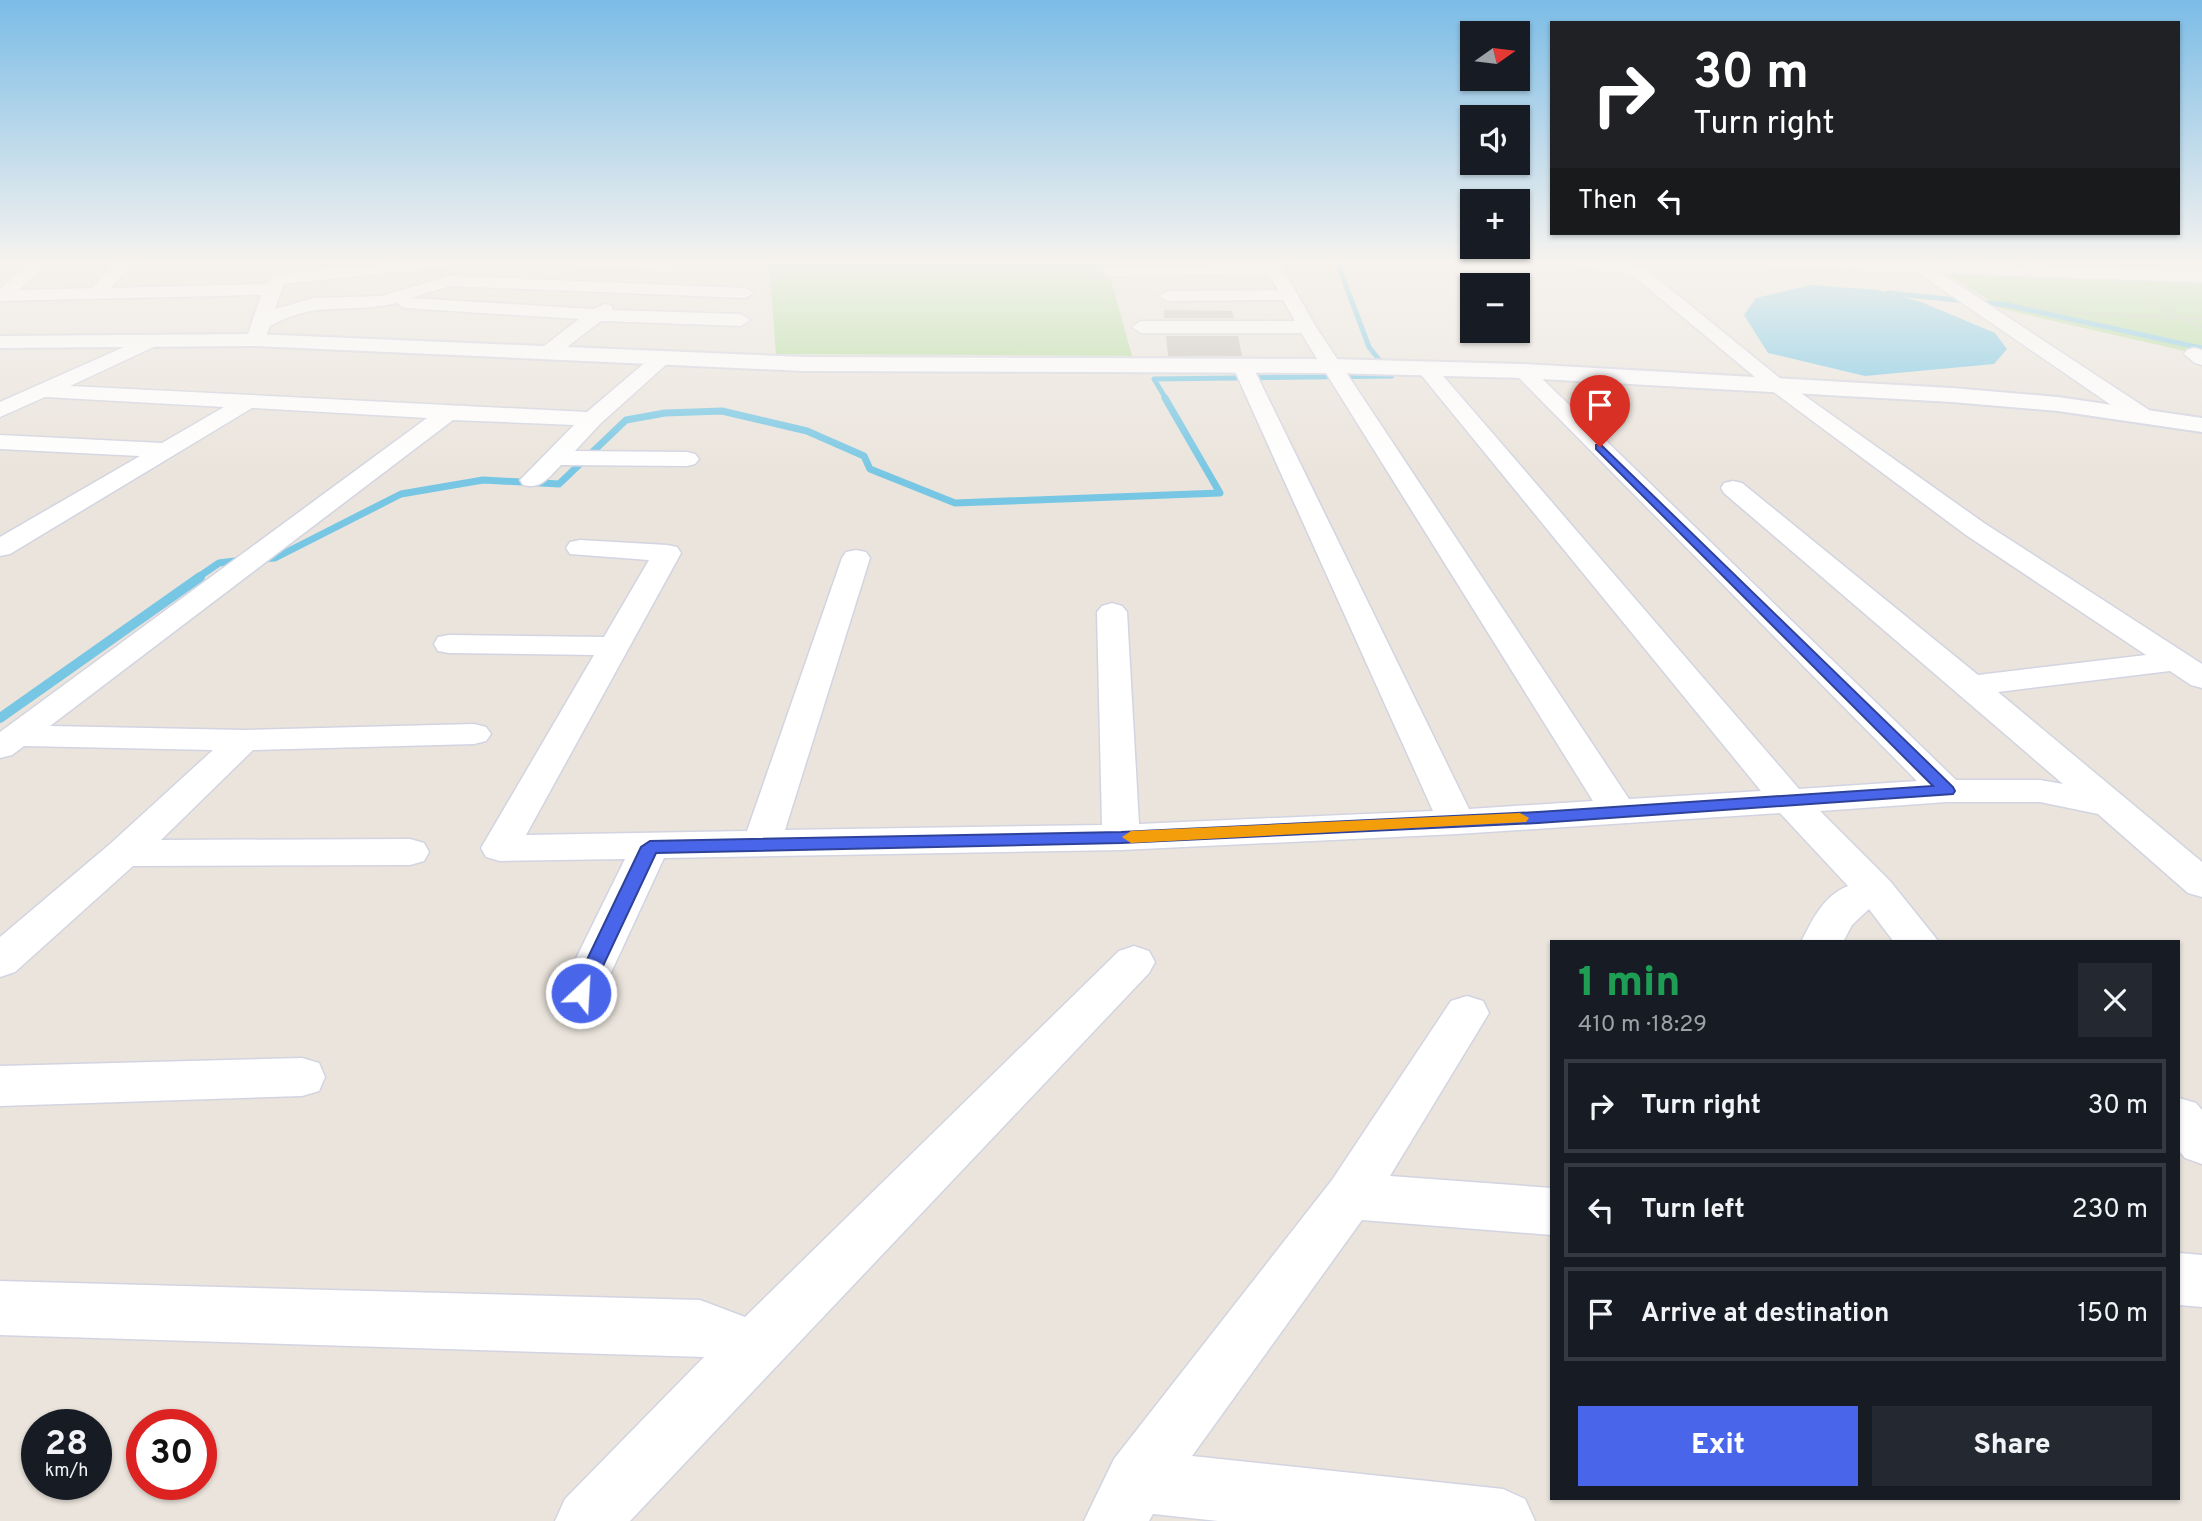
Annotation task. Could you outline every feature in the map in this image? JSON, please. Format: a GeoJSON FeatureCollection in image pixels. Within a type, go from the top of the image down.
{"type":"FeatureCollection","features":[{"type":"Feature","properties":{"kind":"main road"},"geometry":{"type":"LineString","coordinates":[[0,342],[151,341],[238,333]]}},
{"type":"Feature","properties":{"kind":"main road"},"geometry":{"type":"LineString","coordinates":[[284,333],[547,354],[804,364],[1416,367],[1774,383],[1952,395],[2141,415],[2202,425]]}},
{"type":"Feature","properties":{"kind":"street"},"geometry":{"type":"LineString","coordinates":[[547,354],[574,333]]}},
{"type":"Feature","properties":{"kind":"street"},"geometry":{"type":"LineString","coordinates":[[1311,333],[1619,813]]}},
{"type":"Feature","properties":{"kind":"street"},"geometry":{"type":"LineString","coordinates":[[1713,333],[1774,383],[1975,529],[2189,670]]}},
{"type":"Feature","properties":{"kind":"street"},"geometry":{"type":"LineString","coordinates":[[2019,333],[2141,415]]}},
{"type":"Feature","properties":{"kind":"street"},"geometry":{"type":"LineString","coordinates":[[3,407],[151,341]]}},
{"type":"Feature","properties":{"kind":"street"},"geometry":{"type":"LineString","coordinates":[[532,480],[561,459],[592,419],[662,358]]}},
{"type":"Feature","properties":{"kind":"street"},"geometry":{"type":"LineString","coordinates":[[1243,367],[1457,822]]}},
{"type":"Feature","properties":{"kind":"street"},"geometry":{"type":"LineString","coordinates":[[1416,367],[1790,802],[1876,891],[1916,940]]}},
{"type":"Feature","properties":{"kind":"street"},"geometry":{"type":"LineString","coordinates":[[1523,371],[1947,791]]}},
{"type":"Feature","properties":{"kind":"street"},"geometry":{"type":"LineString","coordinates":[[43,391],[251,400],[447,414],[592,419]]}},
{"type":"Feature","properties":{"kind":"street"},"geometry":{"type":"LineString","coordinates":[[0,548],[251,400]]}},
{"type":"Feature","properties":{"kind":"street"},"geometry":{"type":"LineString","coordinates":[[8,742],[447,414]]}},
{"type":"Feature","properties":{"kind":"street"},"geometry":{"type":"LineString","coordinates":[[0,442],[167,450]]}},
{"type":"Feature","properties":{"kind":"street"},"geometry":{"type":"LineString","coordinates":[[0,468],[48,443]]}},
{"type":"Feature","properties":{"kind":"street"},"geometry":{"type":"LineString","coordinates":[[561,459],[687,459]]}},
{"type":"Feature","properties":{"kind":"street"},"geometry":{"type":"LineString","coordinates":[[1733,488],[2202,883]]}},
{"type":"Feature","properties":{"kind":"street"},"geometry":{"type":"LineString","coordinates":[[580,548],[667,553],[500,848],[1121,838],[1619,813],[1947,791],[2040,791],[2110,804]]}},
{"type":"Feature","properties":{"kind":"street"},"geometry":{"type":"LineString","coordinates":[[761,845],[856,558]]}},
{"type":"Feature","properties":{"kind":"street"},"geometry":{"type":"LineString","coordinates":[[1112,612],[1121,838]]}},
{"type":"Feature","properties":{"kind":"street"},"geometry":{"type":"LineString","coordinates":[[449,644],[615,646]]}},
{"type":"Feature","properties":{"kind":"street"},"geometry":{"type":"LineString","coordinates":[[1971,686],[2189,670]]}},
{"type":"Feature","properties":{"kind":"street"},"geometry":{"type":"LineString","coordinates":[[8,742],[474,734]]}},
{"type":"Feature","properties":{"kind":"street"},"geometry":{"type":"LineString","coordinates":[[0,961],[124,853],[244,740]]}},
{"type":"Feature","properties":{"kind":"street"},"geometry":{"type":"LineString","coordinates":[[581,993],[650,847]]}},
{"type":"Feature","properties":{"kind":"street"},"geometry":{"type":"LineString","coordinates":[[124,853],[410,852]]}},
{"type":"Feature","properties":{"kind":"street"},"geometry":{"type":"LineString","coordinates":[[1823,940],[1831,923],[1850,898],[1876,891]]}},
{"type":"Feature","properties":{"kind":"street"},"geometry":{"type":"LineString","coordinates":[[587,1521],[753,1348],[1134,962]]}},
{"type":"Feature","properties":{"kind":"street"},"geometry":{"type":"LineString","coordinates":[[1126,1501],[1350,1196],[1467,1013]]}},
{"type":"Feature","properties":{"kind":"street"},"geometry":{"type":"LineString","coordinates":[[0,1086],[302,1077]]}},
{"type":"Feature","properties":{"kind":"street"},"geometry":{"type":"LineString","coordinates":[[2180,1108],[2202,1103]]}},
{"type":"Feature","properties":{"kind":"street"},"geometry":{"type":"LineString","coordinates":[[2180,1119],[2202,1143]]}},
{"type":"Feature","properties":{"kind":"street"},"geometry":{"type":"LineString","coordinates":[[1350,1196],[1550,1212]]}},
{"type":"Feature","properties":{"kind":"street"},"geometry":{"type":"LineString","coordinates":[[2180,1279],[2202,1282]]}},
{"type":"Feature","properties":{"kind":"street"},"geometry":{"type":"LineString","coordinates":[[0,1308],[700,1328],[753,1348]]}},
{"type":"Feature","properties":{"kind":"street"},"geometry":{"type":"LineString","coordinates":[[1126,1501],[1503,1521]]}},
{"type":"Feature","properties":{"kind":"green space"},"geometry":{"type":"Polygon","coordinates":[[[774,333],[1126,333],[1132,356],[776,354],[774,333]]]}},
{"type":"Feature","properties":{"kind":"green space"},"geometry":{"type":"Polygon","coordinates":[[[2106,333],[2202,333],[2202,355],[2106,333]]]}},
{"type":"Feature","properties":{"kind":"water"},"geometry":{"type":"Polygon","coordinates":[[[1755,333],[1995,333],[2007,349],[1994,364],[1865,376],[1768,353],[1755,333]]]}},
{"type":"Feature","properties":{"kind":"building"},"geometry":{"type":"Polygon","coordinates":[[[1166,336],[1238,336],[1242,356],[1168,356],[1166,336]]]}},
{"type":"Feature","properties":{"kind":"waterway"},"geometry":{"type":"LineString","coordinates":[[1166,399],[1154,379],[1392,376],[1369,347],[1364,333]]}},
{"type":"Feature","properties":{"kind":"waterway"},"geometry":{"type":"LineString","coordinates":[[2134,333],[2202,348]]}},
{"type":"Feature","properties":{"kind":"waterway"},"geometry":{"type":"LineString","coordinates":[[259,559],[275,558],[401,494],[483,480],[559,484],[626,420],[665,413],[722,411],[807,431],[864,456],[870,469],[955,503],[1220,493],[1165,398]]}},
{"type":"Feature","properties":{"kind":"waterway"},"geometry":{"type":"LineString","coordinates":[[197,578],[219,563],[243,560]]}},
{"type":"Feature","properties":{"kind":"waterway"},"geometry":{"type":"LineString","coordinates":[[0,718],[200,577]]}},
{"type":"Feature","properties":{"kind":"slow traffic"},"geometry":{"type":"LineString","coordinates":[[1131,837],[1520,818]]}},
{"type":"Feature","properties":{"kind":"route"},"geometry":{"type":"LineString","coordinates":[[581,993],[650,847],[1121,838],[1457,822],[1947,791],[1600,447]]}}]}
